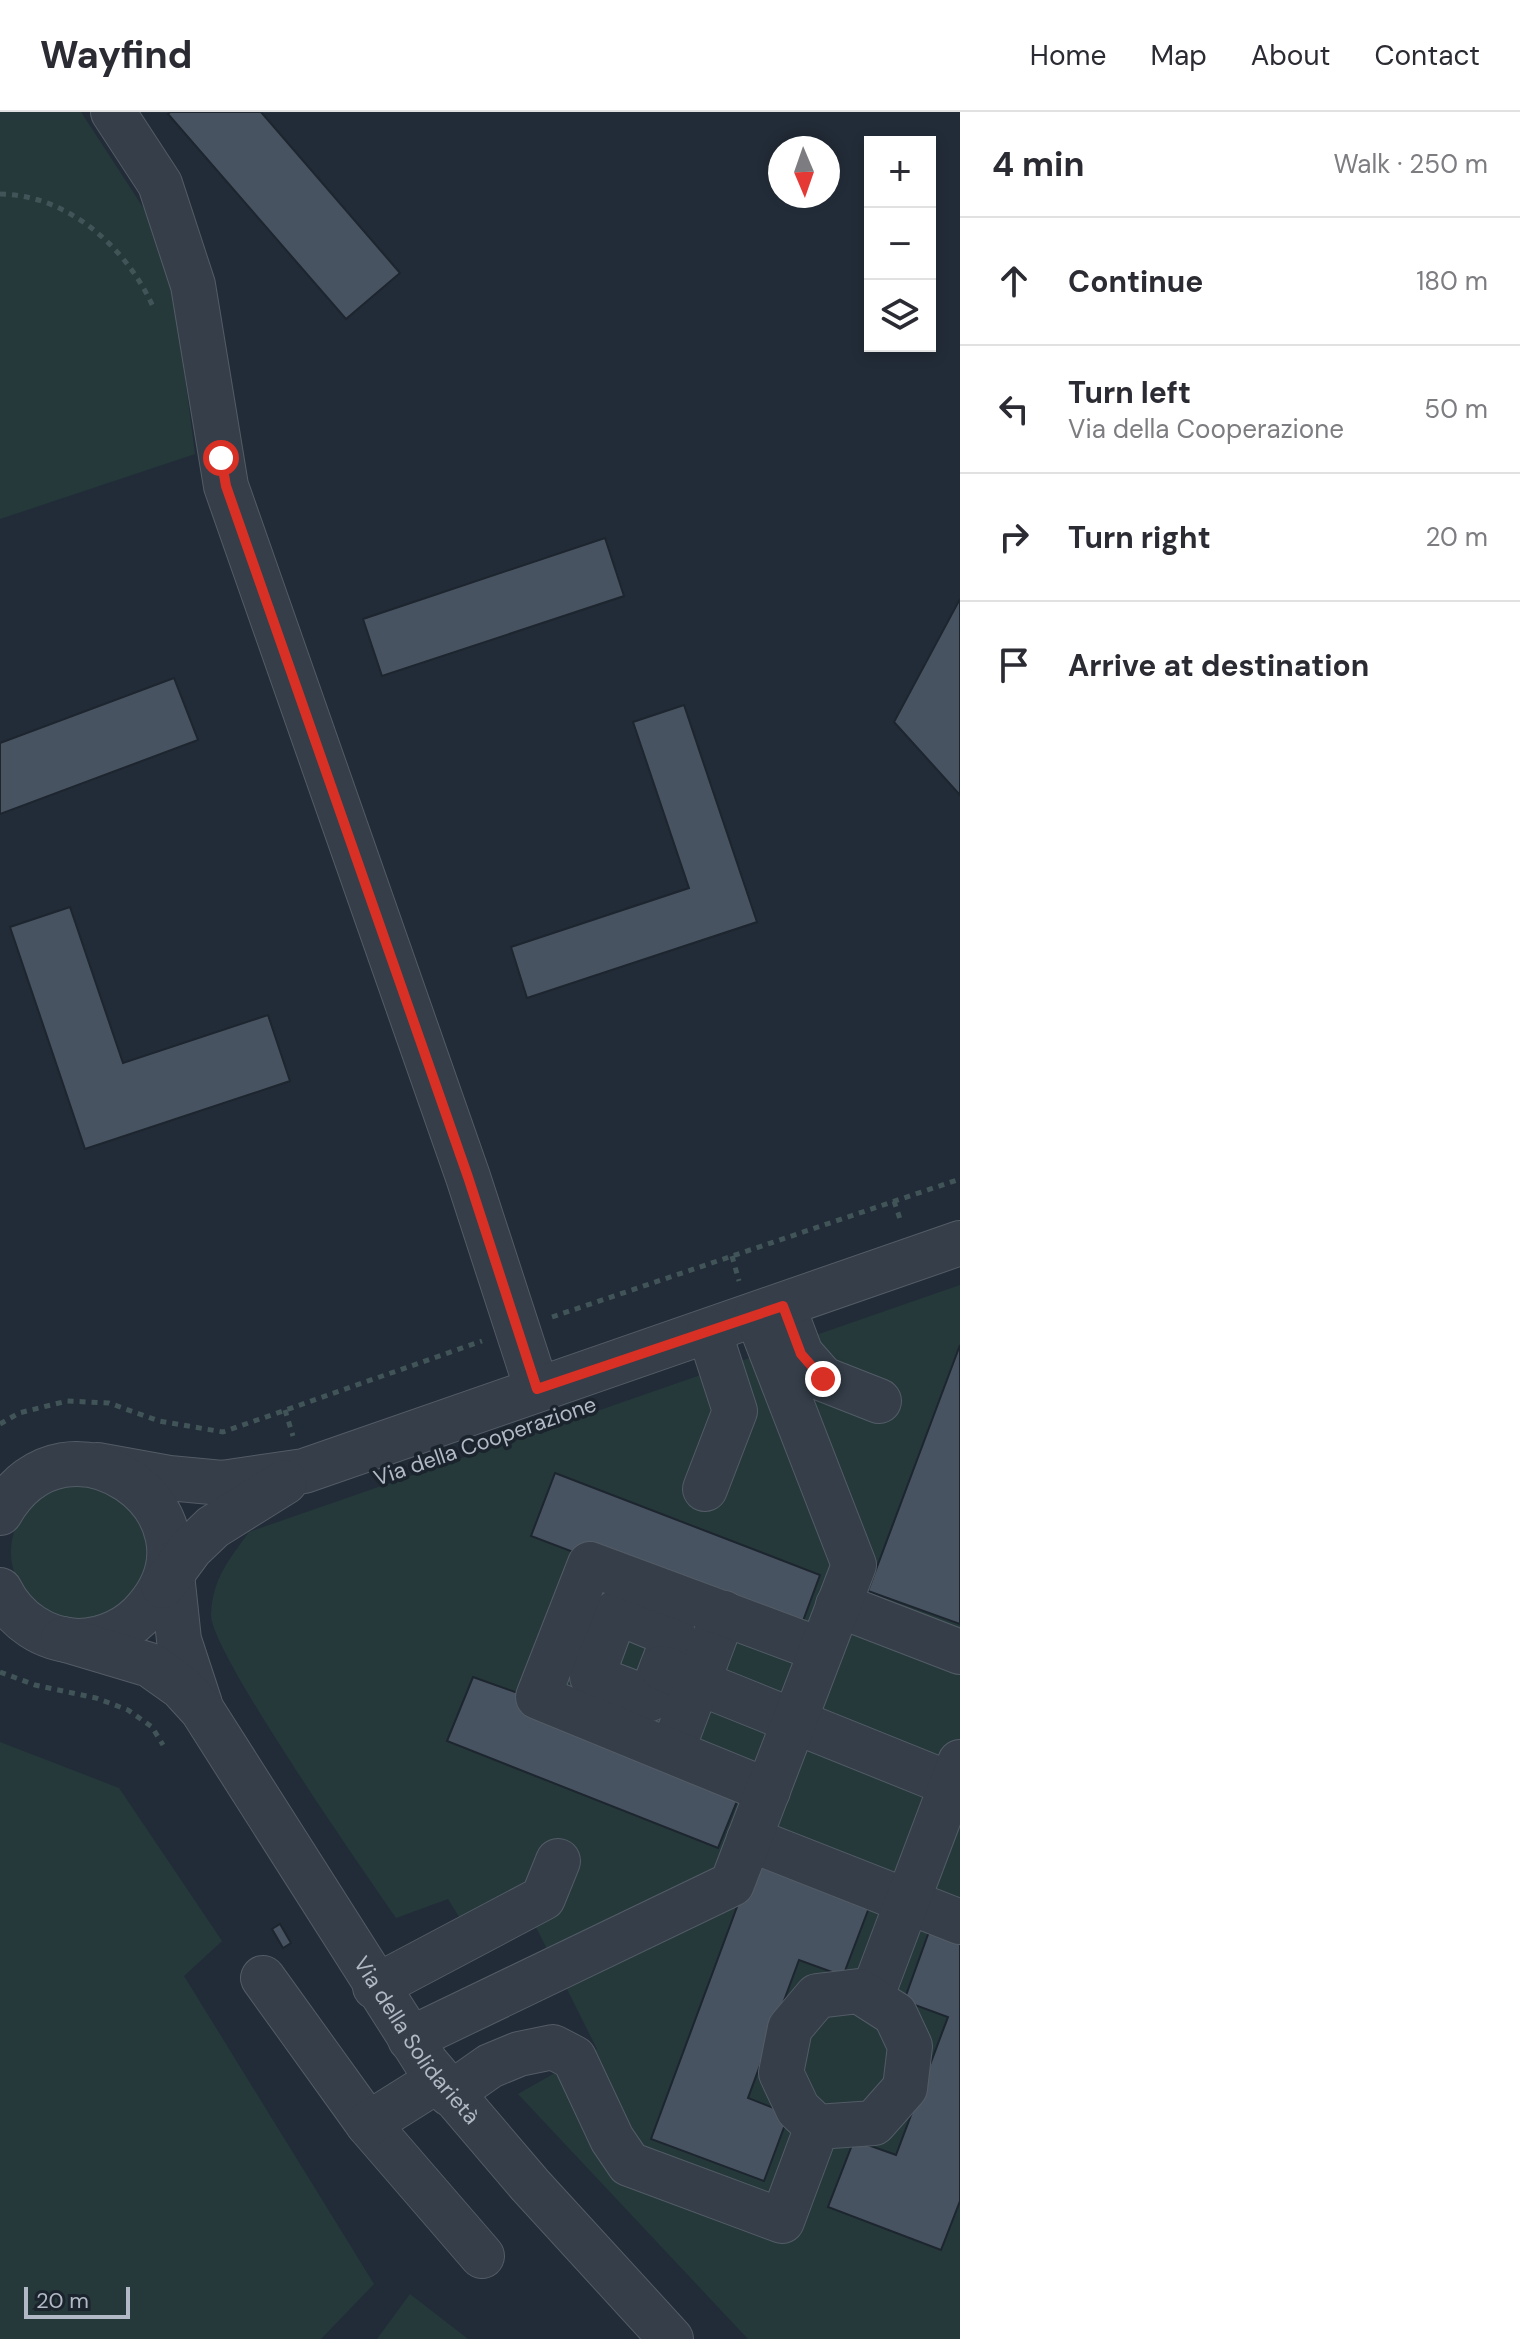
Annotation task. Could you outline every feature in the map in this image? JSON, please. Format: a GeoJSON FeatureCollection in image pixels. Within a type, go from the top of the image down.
{"type":"FeatureCollection","features":[{"type":"Feature","properties":{"kind":"street"},"geometry":{"type":"LineString","coordinates":[[113,112],[160,184],[193,285],[226,486],[468,1177],[537,1389]]}},
{"type":"Feature","properties":{"kind":"street","name":"Via della Cooperazione"},"geometry":{"type":"LineString","coordinates":[[0,1513],[14,1492],[38,1474],[72,1464],[222,1483],[304,1471],[960,1243]]}},
{"type":"Feature","properties":{"kind":"street"},"geometry":{"type":"LineString","coordinates":[[770,1311],[823,1379],[879,1401]]}},
{"type":"Feature","properties":{"kind":"street"},"geometry":{"type":"LineString","coordinates":[[410,2039],[732,1884],[854,1565],[770,1311]]}},
{"type":"Feature","properties":{"kind":"street"},"geometry":{"type":"LineString","coordinates":[[705,1489],[735,1411],[709,1331]]}},
{"type":"Feature","properties":{"kind":"street","name":"Via della Solidarietà"},"geometry":{"type":"LineString","coordinates":[[97,1465],[121,1474],[144,1492],[159,1512],[165,1570],[182,1657],[202,1710]]}},
{"type":"Feature","properties":{"kind":"street","name":"Via della Cooperazione"},"geometry":{"type":"LineString","coordinates":[[32,1628],[86,1640],[111,1635],[137,1620],[165,1570],[213,1527],[304,1471]]}},
{"type":"Feature","properties":{"kind":"street"},"geometry":{"type":"LineString","coordinates":[[672,1751],[680,1675],[674,1636],[650,1606],[590,1564],[584,1639],[592,1677],[612,1706],[672,1751],[768,1791]]}},
{"type":"Feature","properties":{"kind":"street"},"geometry":{"type":"LineString","coordinates":[[0,1590],[13,1610],[32,1628]]}},
{"type":"Feature","properties":{"kind":"street"},"geometry":{"type":"LineString","coordinates":[[838,1605],[960,1652]]}},
{"type":"Feature","properties":{"kind":"street"},"geometry":{"type":"LineString","coordinates":[[650,1606],[724,1613],[821,1650]]}},
{"type":"Feature","properties":{"kind":"street"},"geometry":{"type":"LineString","coordinates":[[584,1639],[538,1697],[612,1706],[650,1699],[680,1675],[724,1613]]}},
{"type":"Feature","properties":{"kind":"street","name":"Via della Solidarietà"},"geometry":{"type":"LineString","coordinates":[[32,1628],[150,1665],[181,1687],[202,1710],[375,1987],[444,2087],[671,2339]]}},
{"type":"Feature","properties":{"kind":"street"},"geometry":{"type":"LineString","coordinates":[[680,1675],[793,1723],[957,1778],[906,1901],[871,1998]]}},
{"type":"Feature","properties":{"kind":"street"},"geometry":{"type":"LineString","coordinates":[[749,1839],[960,1922]]}},
{"type":"Feature","properties":{"kind":"street"},"geometry":{"type":"LineString","coordinates":[[375,1987],[543,1898],[558,1861]]}},
{"type":"Feature","properties":{"kind":"street"},"geometry":{"type":"LineString","coordinates":[[263,1978],[368,2124],[482,2256]]}},
{"type":"Feature","properties":{"kind":"street"},"geometry":{"type":"LineString","coordinates":[[859,1991],[895,2014],[910,2046],[905,2088],[874,2123],[817,2127],[798,2109],[781,2073],[790,2028],[817,1996],[859,1991]]}},
{"type":"Feature","properties":{"kind":"street"},"geometry":{"type":"LineString","coordinates":[[368,2124],[490,2066],[519,2054],[553,2047],[574,2058],[595,2097],[612,2139],[629,2164],[782,2221],[817,2127]]}},
{"type":"Feature","properties":{"kind":"path"},"geometry":{"type":"LineString","coordinates":[[0,194],[41,202],[83,220],[116,249],[145,287],[159,320]]}},
{"type":"Feature","properties":{"kind":"path"},"geometry":{"type":"LineString","coordinates":[[0,1672],[35,1685],[96,1698],[128,1710],[152,1727],[163,1745]]}},
{"type":"Feature","properties":{"kind":"green space"},"geometry":{"type":"Polygon","coordinates":[[[0,112],[81,112],[146,212],[173,286],[195,454],[0,519],[0,112]]]}},
{"type":"Feature","properties":{"kind":"green space"},"geometry":{"type":"Polygon","coordinates":[[[960,1285],[960,2339],[748,2339],[518,2094],[597,2049],[533,1921],[530,1882],[461,1920],[448,1899],[396,1918],[292,1763],[235,1670],[217,1636],[211,1614],[212,1601],[223,1570],[249,1532],[960,1285]]]}},
{"type":"Feature","properties":{"kind":"green space"},"geometry":{"type":"Polygon","coordinates":[[[79,1484],[105,1489],[127,1504],[142,1526],[147,1552],[142,1578],[127,1600],[105,1615],[79,1620],[53,1615],[31,1600],[16,1578],[11,1552],[16,1526],[31,1504],[53,1489],[79,1484]]]}},
{"type":"Feature","properties":{"kind":"green space"},"geometry":{"type":"Polygon","coordinates":[[[0,1742],[119,1788],[222,1941],[184,1976],[374,2284],[321,2339],[0,2339],[0,1742]]]}},
{"type":"Feature","properties":{"kind":"green space"},"geometry":{"type":"Polygon","coordinates":[[[410,2294],[468,2339],[377,2339],[410,2294]]]}},
{"type":"Feature","properties":{"kind":"building"},"geometry":{"type":"Polygon","coordinates":[[[261,112],[400,273],[346,319],[168,114],[261,112]]]}},
{"type":"Feature","properties":{"kind":"building"},"geometry":{"type":"Polygon","coordinates":[[[605,538],[624,596],[382,676],[363,619],[605,538]]]}},
{"type":"Feature","properties":{"kind":"building"},"geometry":{"type":"Polygon","coordinates":[[[960,599],[960,795],[894,722],[960,599]]]}},
{"type":"Feature","properties":{"kind":"building"},"geometry":{"type":"Polygon","coordinates":[[[174,678],[198,740],[0,814],[0,743],[174,678]]]}},
{"type":"Feature","properties":{"kind":"building"},"geometry":{"type":"Polygon","coordinates":[[[684,705],[757,922],[527,998],[511,947],[689,888],[633,722],[684,705]]]}},
{"type":"Feature","properties":{"kind":"building"},"geometry":{"type":"Polygon","coordinates":[[[70,907],[123,1063],[268,1015],[290,1081],[85,1149],[10,927],[70,907]]]}},
{"type":"Feature","properties":{"kind":"building"},"geometry":{"type":"Polygon","coordinates":[[[960,1345],[960,1624],[868,1591],[960,1345]]]}},
{"type":"Feature","properties":{"kind":"building"},"geometry":{"type":"Polygon","coordinates":[[[555,1473],[820,1575],[797,1637],[531,1536],[555,1473]]]}},
{"type":"Feature","properties":{"kind":"building"},"geometry":{"type":"Polygon","coordinates":[[[473,1677],[604,1724],[744,1784],[718,1848],[447,1741],[473,1677]]]}},
{"type":"Feature","properties":{"kind":"building"},"geometry":{"type":"Polygon","coordinates":[[[754,1861],[870,1905],[843,1976],[799,1960],[748,2098],[789,2114],[764,2181],[651,2139],[754,1861]]]}},
{"type":"Feature","properties":{"kind":"building"},"geometry":{"type":"Polygon","coordinates":[[[280,1924],[291,1943],[283,1948],[272,1929],[280,1924]]]}},
{"type":"Feature","properties":{"kind":"building"},"geometry":{"type":"Polygon","coordinates":[[[930,1929],[960,1940],[960,2201],[941,2250],[828,2207],[854,2140],[896,2155],[948,2017],[904,2001],[930,1929]]]}},
{"type":"Feature","properties":{"kind":"route"},"geometry":{"type":"LineString","coordinates":[[221,458],[226,486],[468,1177],[537,1389],[783,1306],[801,1354],[823,1379]]}}]}
